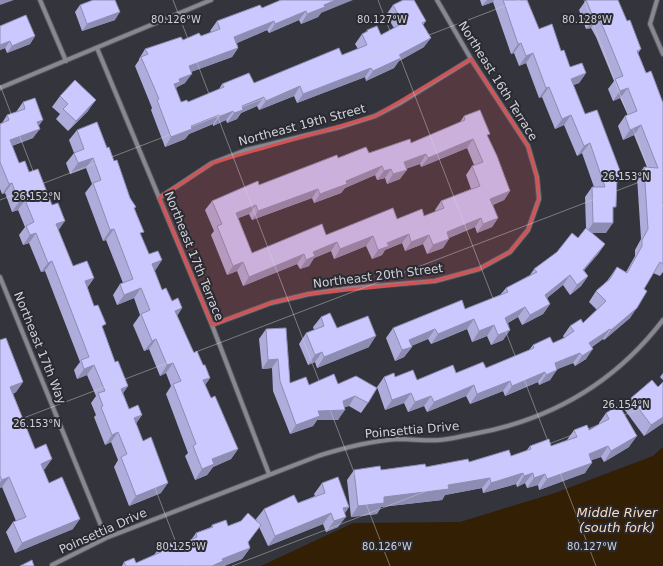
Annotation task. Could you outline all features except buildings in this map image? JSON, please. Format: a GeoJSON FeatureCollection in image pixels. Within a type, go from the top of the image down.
{"type":"FeatureCollection","features":[{"type":"Feature","properties":{"kind":"street"},"geometry":{"type":"LineString","coordinates":[[40,0],[66,61]]}},
{"type":"Feature","properties":{"kind":"street"},"geometry":{"type":"LineString","coordinates":[[0,88],[211,0]]}},
{"type":"Feature","properties":{"kind":"street","name":"Northeast 16th Terrace"},"geometry":{"type":"LineString","coordinates":[[438,0],[471,59],[528,146],[537,177],[539,199]]}},
{"type":"Feature","properties":{"kind":"street"},"geometry":{"type":"LineString","coordinates":[[657,0],[650,24],[663,54]]}},
{"type":"Feature","properties":{"kind":"street","name":"Northeast 17th Terrace"},"geometry":{"type":"LineString","coordinates":[[97,48],[212,325],[269,474]]}},
{"type":"Feature","properties":{"kind":"street","name":"Northeast 19th Street"},"geometry":{"type":"LineString","coordinates":[[159,198],[212,163],[246,150],[340,127],[375,116],[400,103],[471,59]]}},
{"type":"Feature","properties":{"kind":"street","name":"Northeast 20th Street"},"geometry":{"type":"LineString","coordinates":[[212,325],[271,303],[309,294],[351,288],[435,281],[479,269],[510,252],[528,230],[539,199]]}},
{"type":"Feature","properties":{"kind":"street","name":"Northeast 17th Way"},"geometry":{"type":"LineString","coordinates":[[0,277],[106,538]]}},
{"type":"Feature","properties":{"kind":"street","name":"Poinsettia Drive"},"geometry":{"type":"LineString","coordinates":[[52,565],[106,538],[269,474],[347,447],[397,440],[440,440],[491,431],[524,422],[569,403],[614,372],[648,339],[663,320]]}},
{"type":"Feature","properties":{"kind":"highlighted area"},"geometry":{"type":"Polygon","coordinates":[[[471,59],[528,146],[537,177],[539,199],[528,230],[510,252],[479,269],[435,281],[309,294],[271,303],[212,325],[159,198],[212,163],[375,116],[471,59]]]}},
{"type":"Feature","properties":{"kind":"water","name":"Middle River (south fork)"},"geometry":{"type":"Polygon","coordinates":[[[663,447],[663,566],[261,566],[353,523],[460,522],[555,493],[653,456],[663,447]]]}}]}
